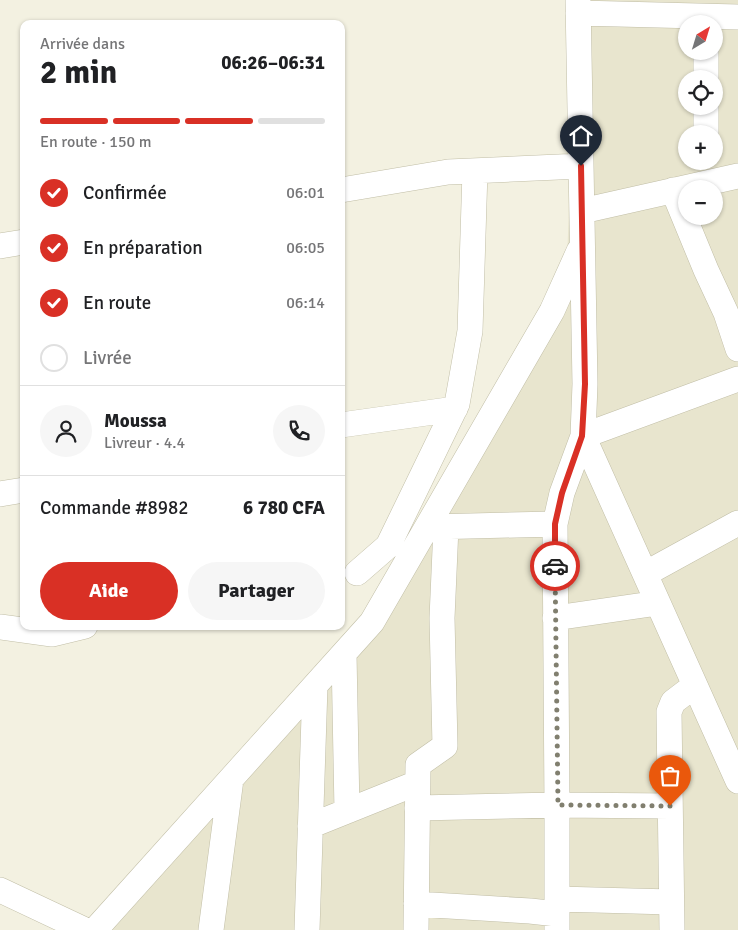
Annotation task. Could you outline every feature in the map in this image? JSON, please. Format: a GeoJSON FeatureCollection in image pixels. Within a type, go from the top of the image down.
{"type":"FeatureCollection","features":[{"type":"Feature","properties":{"kind":"street"},"geometry":{"type":"LineString","coordinates":[[557,914],[558,805],[555,524],[562,493],[582,436],[585,384],[578,7],[706,13],[738,17]]}},
{"type":"Feature","properties":{"kind":"street"},"geometry":{"type":"LineString","coordinates":[[345,189],[448,172],[581,166]]}},
{"type":"Feature","properties":{"kind":"street"},"geometry":{"type":"LineString","coordinates":[[357,573],[388,546],[457,404],[470,330],[475,171]]}},
{"type":"Feature","properties":{"kind":"street"},"geometry":{"type":"LineString","coordinates":[[582,211],[673,190],[706,172],[738,176]]}},
{"type":"Feature","properties":{"kind":"street"},"geometry":{"type":"LineString","coordinates":[[673,190],[726,313],[738,349]]}},
{"type":"Feature","properties":{"kind":"street"},"geometry":{"type":"LineString","coordinates":[[94,930],[372,622],[436,527],[552,311],[583,242]]}},
{"type":"Feature","properties":{"kind":"street"},"geometry":{"type":"LineString","coordinates":[[0,246],[20,243]]}},
{"type":"Feature","properties":{"kind":"street"},"geometry":{"type":"LineString","coordinates":[[582,436],[738,379]]}},
{"type":"Feature","properties":{"kind":"street"},"geometry":{"type":"LineString","coordinates":[[345,424],[455,409]]}},
{"type":"Feature","properties":{"kind":"street"},"geometry":{"type":"LineString","coordinates":[[582,436],[738,781]]}},
{"type":"Feature","properties":{"kind":"street"},"geometry":{"type":"LineString","coordinates":[[0,494],[20,491]]}},
{"type":"Feature","properties":{"kind":"street"},"geometry":{"type":"LineString","coordinates":[[645,574],[738,523]]}},
{"type":"Feature","properties":{"kind":"street"},"geometry":{"type":"LineString","coordinates":[[436,527],[555,524]]}},
{"type":"Feature","properties":{"kind":"street"},"geometry":{"type":"LineString","coordinates":[[416,930],[418,765],[445,746],[442,618],[436,527]]}},
{"type":"Feature","properties":{"kind":"street"},"geometry":{"type":"LineString","coordinates":[[555,618],[658,602]]}},
{"type":"Feature","properties":{"kind":"street"},"geometry":{"type":"LineString","coordinates":[[0,627],[20,630]]}},
{"type":"Feature","properties":{"kind":"street"},"geometry":{"type":"LineString","coordinates":[[22,630],[52,634],[68,630]]}},
{"type":"Feature","properties":{"kind":"street"},"geometry":{"type":"LineString","coordinates":[[344,654],[347,811]]}},
{"type":"Feature","properties":{"kind":"street"},"geometry":{"type":"LineString","coordinates":[[307,930],[315,686]]}},
{"type":"Feature","properties":{"kind":"street"},"geometry":{"type":"LineString","coordinates":[[672,930],[669,712],[673,702],[694,686]]}},
{"type":"Feature","properties":{"kind":"street"},"geometry":{"type":"LineString","coordinates":[[211,930],[231,779]]}},
{"type":"Feature","properties":{"kind":"street"},"geometry":{"type":"LineString","coordinates":[[310,826],[417,783]]}},
{"type":"Feature","properties":{"kind":"street"},"geometry":{"type":"LineString","coordinates":[[417,808],[558,805],[670,806]]}},
{"type":"Feature","properties":{"kind":"street"},"geometry":{"type":"LineString","coordinates":[[0,890],[86,930]]}},
{"type":"Feature","properties":{"kind":"street"},"geometry":{"type":"LineString","coordinates":[[416,904],[557,914],[672,902]]}},
{"type":"Feature","properties":{"kind":"shaded area"},"geometry":{"type":"Polygon","coordinates":[[[573,0],[738,0],[738,930],[99,930],[365,647],[566,292],[573,0]]]}},
{"type":"Feature","properties":{"kind":"way so far"},"geometry":{"type":"LineString","coordinates":[[555,566],[558,805],[670,806]]}},
{"type":"Feature","properties":{"kind":"route"},"geometry":{"type":"LineString","coordinates":[[555,566],[555,524],[562,493],[582,436],[585,384],[581,166]]}}]}
